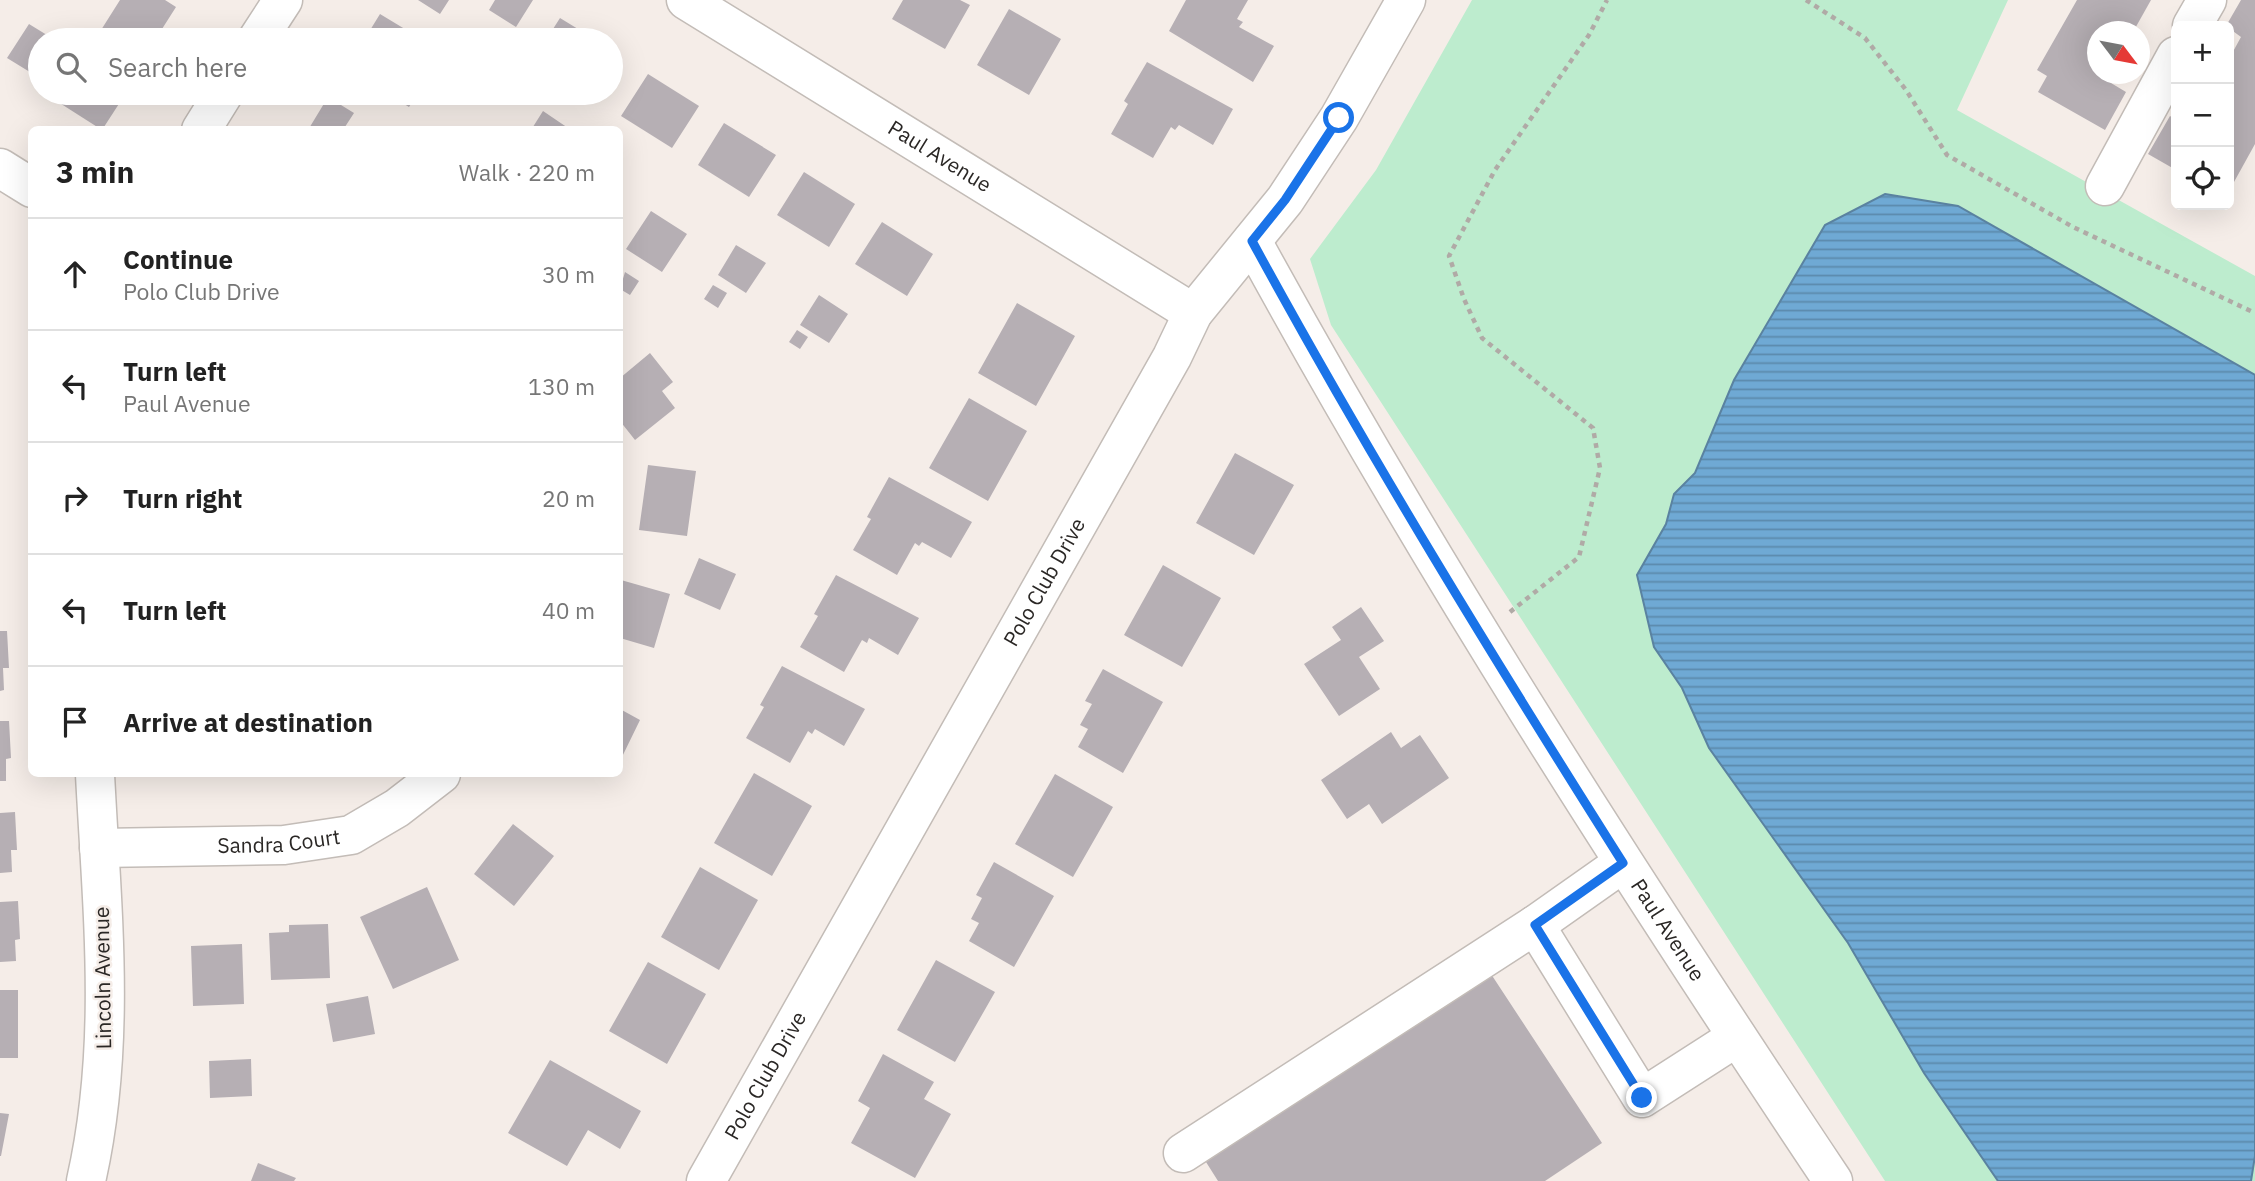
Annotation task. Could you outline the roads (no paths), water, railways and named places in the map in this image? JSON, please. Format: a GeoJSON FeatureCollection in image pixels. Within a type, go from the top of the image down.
{"type":"FeatureCollection","features":[{"type":"Feature","properties":{"kind":"street"},"geometry":{"type":"LineString","coordinates":[[265,28],[283,0]]}},
{"type":"Feature","properties":{"kind":"street","name":"Paul Avenue"},"geometry":{"type":"LineString","coordinates":[[686,0],[1193,313]]}},
{"type":"Feature","properties":{"kind":"street","name":"Polo Club Drive"},"geometry":{"type":"LineString","coordinates":[[706,1181],[1172,357],[1193,313],[1285,200],[1339,118],[1406,0]]}},
{"type":"Feature","properties":{"kind":"street"},"geometry":{"type":"LineString","coordinates":[[2195,21],[2207,0]]}},
{"type":"Feature","properties":{"kind":"street"},"geometry":{"type":"LineString","coordinates":[[2105,186],[2171,65]]}},
{"type":"Feature","properties":{"kind":"street"},"geometry":{"type":"LineString","coordinates":[[203,126],[217,105]]}},
{"type":"Feature","properties":{"kind":"street"},"geometry":{"type":"LineString","coordinates":[[0,168],[28,186]]}},
{"type":"Feature","properties":{"kind":"street","name":"Paul Avenue"},"geometry":{"type":"LineString","coordinates":[[1252,241],[1310,347],[1478,634],[1623,863],[1833,1181]]}},
{"type":"Feature","properties":{"kind":"street","name":"Lincoln Avenue"},"geometry":{"type":"LineString","coordinates":[[86,1181],[99,1115],[106,1042],[106,966],[96,777]]}},
{"type":"Feature","properties":{"kind":"street","name":"Sandra Court"},"geometry":{"type":"LineString","coordinates":[[99,848],[284,845],[351,835],[397,808],[437,777]]}},
{"type":"Feature","properties":{"kind":"street"},"geometry":{"type":"LineString","coordinates":[[1183,1153],[1535,925],[1623,863]]}},
{"type":"Feature","properties":{"kind":"street"},"geometry":{"type":"LineString","coordinates":[[1535,925],[1642,1098],[1737,1037]]}},
{"type":"Feature","properties":{"kind":"water"},"geometry":{"type":"Polygon","coordinates":[[[1885,194],[1958,206],[2255,375],[2255,1156],[2251,1181],[1998,1181],[1924,1073],[1848,943],[1709,748],[1682,688],[1654,647],[1637,575],[1666,524],[1674,494],[1695,473],[1734,380],[1825,225],[1885,194]]]}}]}
